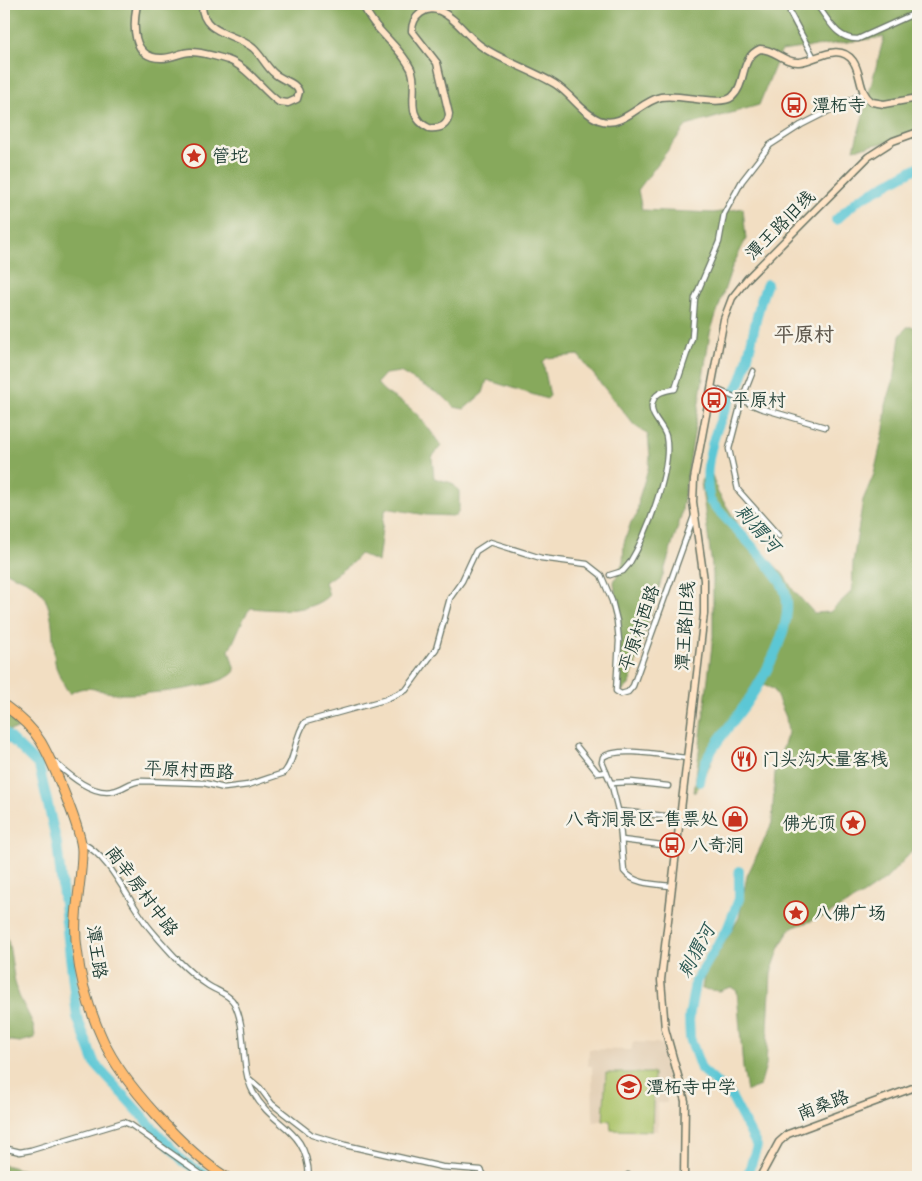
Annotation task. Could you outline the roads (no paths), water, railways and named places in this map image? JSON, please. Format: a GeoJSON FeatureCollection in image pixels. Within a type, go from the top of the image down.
{"type":"FeatureCollection","features":[{"type":"Feature","properties":{"kind":"highway","name":"潭王路"},"geometry":{"type":"LineString","coordinates":[[4,705],[28,726],[47,755],[82,843],[76,948],[91,1010],[104,1042],[120,1068],[168,1127],[208,1165],[226,1177]]}},
{"type":"Feature","properties":{"kind":"main road"},"geometry":{"type":"LineString","coordinates":[[137,4],[134,34],[142,51],[149,56],[161,58],[192,52],[227,60],[239,66],[279,102],[288,103],[297,99],[299,92],[296,86],[271,70],[255,49],[209,24],[203,14],[202,4]]}},
{"type":"Feature","properties":{"kind":"main road"},"geometry":{"type":"LineString","coordinates":[[363,4],[374,26],[409,66],[414,80],[414,114],[420,123],[428,128],[440,127],[447,123],[449,109],[436,64],[412,31],[415,18],[426,10],[440,11],[481,46],[557,85],[587,113],[608,122],[625,118],[648,102],[661,97],[680,96],[720,101],[728,99],[736,91],[748,59],[760,49],[768,50],[790,61],[803,61],[813,56],[833,53],[849,58],[856,67],[864,93],[869,100],[876,104],[918,98]]}},
{"type":"Feature","properties":{"kind":"main road","name":"潭王路旧线"},"geometry":{"type":"LineString","coordinates":[[684,1177],[685,1101],[667,1039],[662,1006],[662,980],[705,599],[695,515],[694,479],[724,320],[738,290],[868,157],[893,141],[918,132]]}},
{"type":"Feature","properties":{"kind":"main road","name":"南桑路"},"geometry":{"type":"LineString","coordinates":[[760,1177],[779,1142],[788,1134],[918,1086]]}},
{"type":"Feature","properties":{"kind":"street"},"geometry":{"type":"LineString","coordinates":[[790,4],[790,13],[813,56]]}},
{"type":"Feature","properties":{"kind":"street"},"geometry":{"type":"LineString","coordinates":[[816,4],[832,26],[849,40],[858,39],[918,12]]}},
{"type":"Feature","properties":{"kind":"street"},"geometry":{"type":"LineString","coordinates":[[610,575],[623,571],[629,564],[661,493],[666,437],[662,425],[652,412],[652,404],[656,395],[662,391],[675,389],[692,338],[695,298],[719,242],[724,214],[742,181],[770,145],[801,125],[864,93]]}},
{"type":"Feature","properties":{"kind":"street"},"geometry":{"type":"LineString","coordinates":[[752,371],[741,399],[728,449],[738,490],[779,536]]}},
{"type":"Feature","properties":{"kind":"street"},"geometry":{"type":"LineString","coordinates":[[712,388],[760,408],[825,427]]}},
{"type":"Feature","properties":{"kind":"street","name":"平原村西路"},"geometry":{"type":"LineString","coordinates":[[47,755],[78,781],[96,789],[109,792],[116,791],[133,781],[204,783],[224,788],[236,787],[284,773],[289,767],[300,729],[305,722],[384,700],[399,695],[406,690],[436,649],[450,598],[462,581],[476,552],[490,542],[541,558],[587,564],[601,575],[612,601],[619,641],[616,691],[621,694],[628,692],[633,686],[639,666],[654,634],[665,593],[695,515]]}},
{"type":"Feature","properties":{"kind":"street"},"geometry":{"type":"LineString","coordinates":[[577,746],[598,774],[606,772]]}},
{"type":"Feature","properties":{"kind":"street"},"geometry":{"type":"LineString","coordinates":[[672,886],[642,882],[629,878],[622,865],[622,840],[618,811],[602,762],[603,757],[608,754],[619,752],[686,758]]}},
{"type":"Feature","properties":{"kind":"street"},"geometry":{"type":"LineString","coordinates":[[610,783],[631,782],[668,786]]}},
{"type":"Feature","properties":{"kind":"street"},"geometry":{"type":"LineString","coordinates":[[618,811],[665,816]]}},
{"type":"Feature","properties":{"kind":"street"},"geometry":{"type":"LineString","coordinates":[[622,840],[662,845]]}},
{"type":"Feature","properties":{"kind":"street","name":"南辛房村中路"},"geometry":{"type":"LineString","coordinates":[[82,843],[102,856],[151,930],[205,984],[228,996],[234,1002],[242,1033],[248,1078],[254,1093],[264,1107],[299,1139],[306,1156],[309,1177]]}},
{"type":"Feature","properties":{"kind":"street"},"geometry":{"type":"LineString","coordinates":[[248,1078],[260,1088],[272,1104],[312,1135],[345,1145],[442,1167],[481,1170],[485,1177]]}},
{"type":"Feature","properties":{"kind":"street"},"geometry":{"type":"LineString","coordinates":[[4,1148],[20,1152],[31,1150],[124,1122],[131,1124],[204,1177]]}},
{"type":"Feature","properties":{"kind":"waterway","name":"刺猬河"},"geometry":{"type":"LineString","coordinates":[[836,220],[858,200],[918,167]]}},
{"type":"Feature","properties":{"kind":"waterway","name":"刺猬河"},"geometry":{"type":"LineString","coordinates":[[700,782],[701,773],[712,749],[743,708],[773,658],[786,621],[787,604],[784,589],[779,579],[761,556],[710,501],[707,477],[710,452],[714,439],[723,415],[742,377],[759,307],[767,284]]}},
{"type":"Feature","properties":{"kind":"waterway"},"geometry":{"type":"LineString","coordinates":[[4,732],[39,766],[57,844],[77,1017],[95,1064],[183,1161],[209,1177]]}},
{"type":"Feature","properties":{"kind":"waterway","name":"刺猬河"},"geometry":{"type":"LineString","coordinates":[[739,871],[739,899],[728,927],[695,983],[689,1018],[690,1038],[701,1069],[731,1096],[757,1146],[747,1177]]}},
{"type":"Feature","properties":{"kind":"place","name":"潭柘寺"},"geometry":{"type":"Point","coordinates":[794,105]}},
{"type":"Feature","properties":{"kind":"place","name":"管坨"},"geometry":{"type":"Point","coordinates":[194,156]}},
{"type":"Feature","properties":{"kind":"place","name":"平原村"},"geometry":{"type":"Point","coordinates":[714,400]}},
{"type":"Feature","properties":{"kind":"place","name":"门头沟大量客栈"},"geometry":{"type":"Point","coordinates":[744,759]}},
{"type":"Feature","properties":{"kind":"place","name":"八奇洞景区-售票处"},"geometry":{"type":"Point","coordinates":[735,819]}},
{"type":"Feature","properties":{"kind":"place","name":"佛光顶"},"geometry":{"type":"Point","coordinates":[853,823]}},
{"type":"Feature","properties":{"kind":"place","name":"八奇洞"},"geometry":{"type":"Point","coordinates":[672,845]}},
{"type":"Feature","properties":{"kind":"place","name":"八佛广场"},"geometry":{"type":"Point","coordinates":[796,913]}},
{"type":"Feature","properties":{"kind":"place","name":"潭柘寺中学"},"geometry":{"type":"Point","coordinates":[629,1087]}},
{"type":"Feature","properties":{"kind":"district","name":"平原村"},"geometry":{"type":"Point","coordinates":[804,334]}}]}
